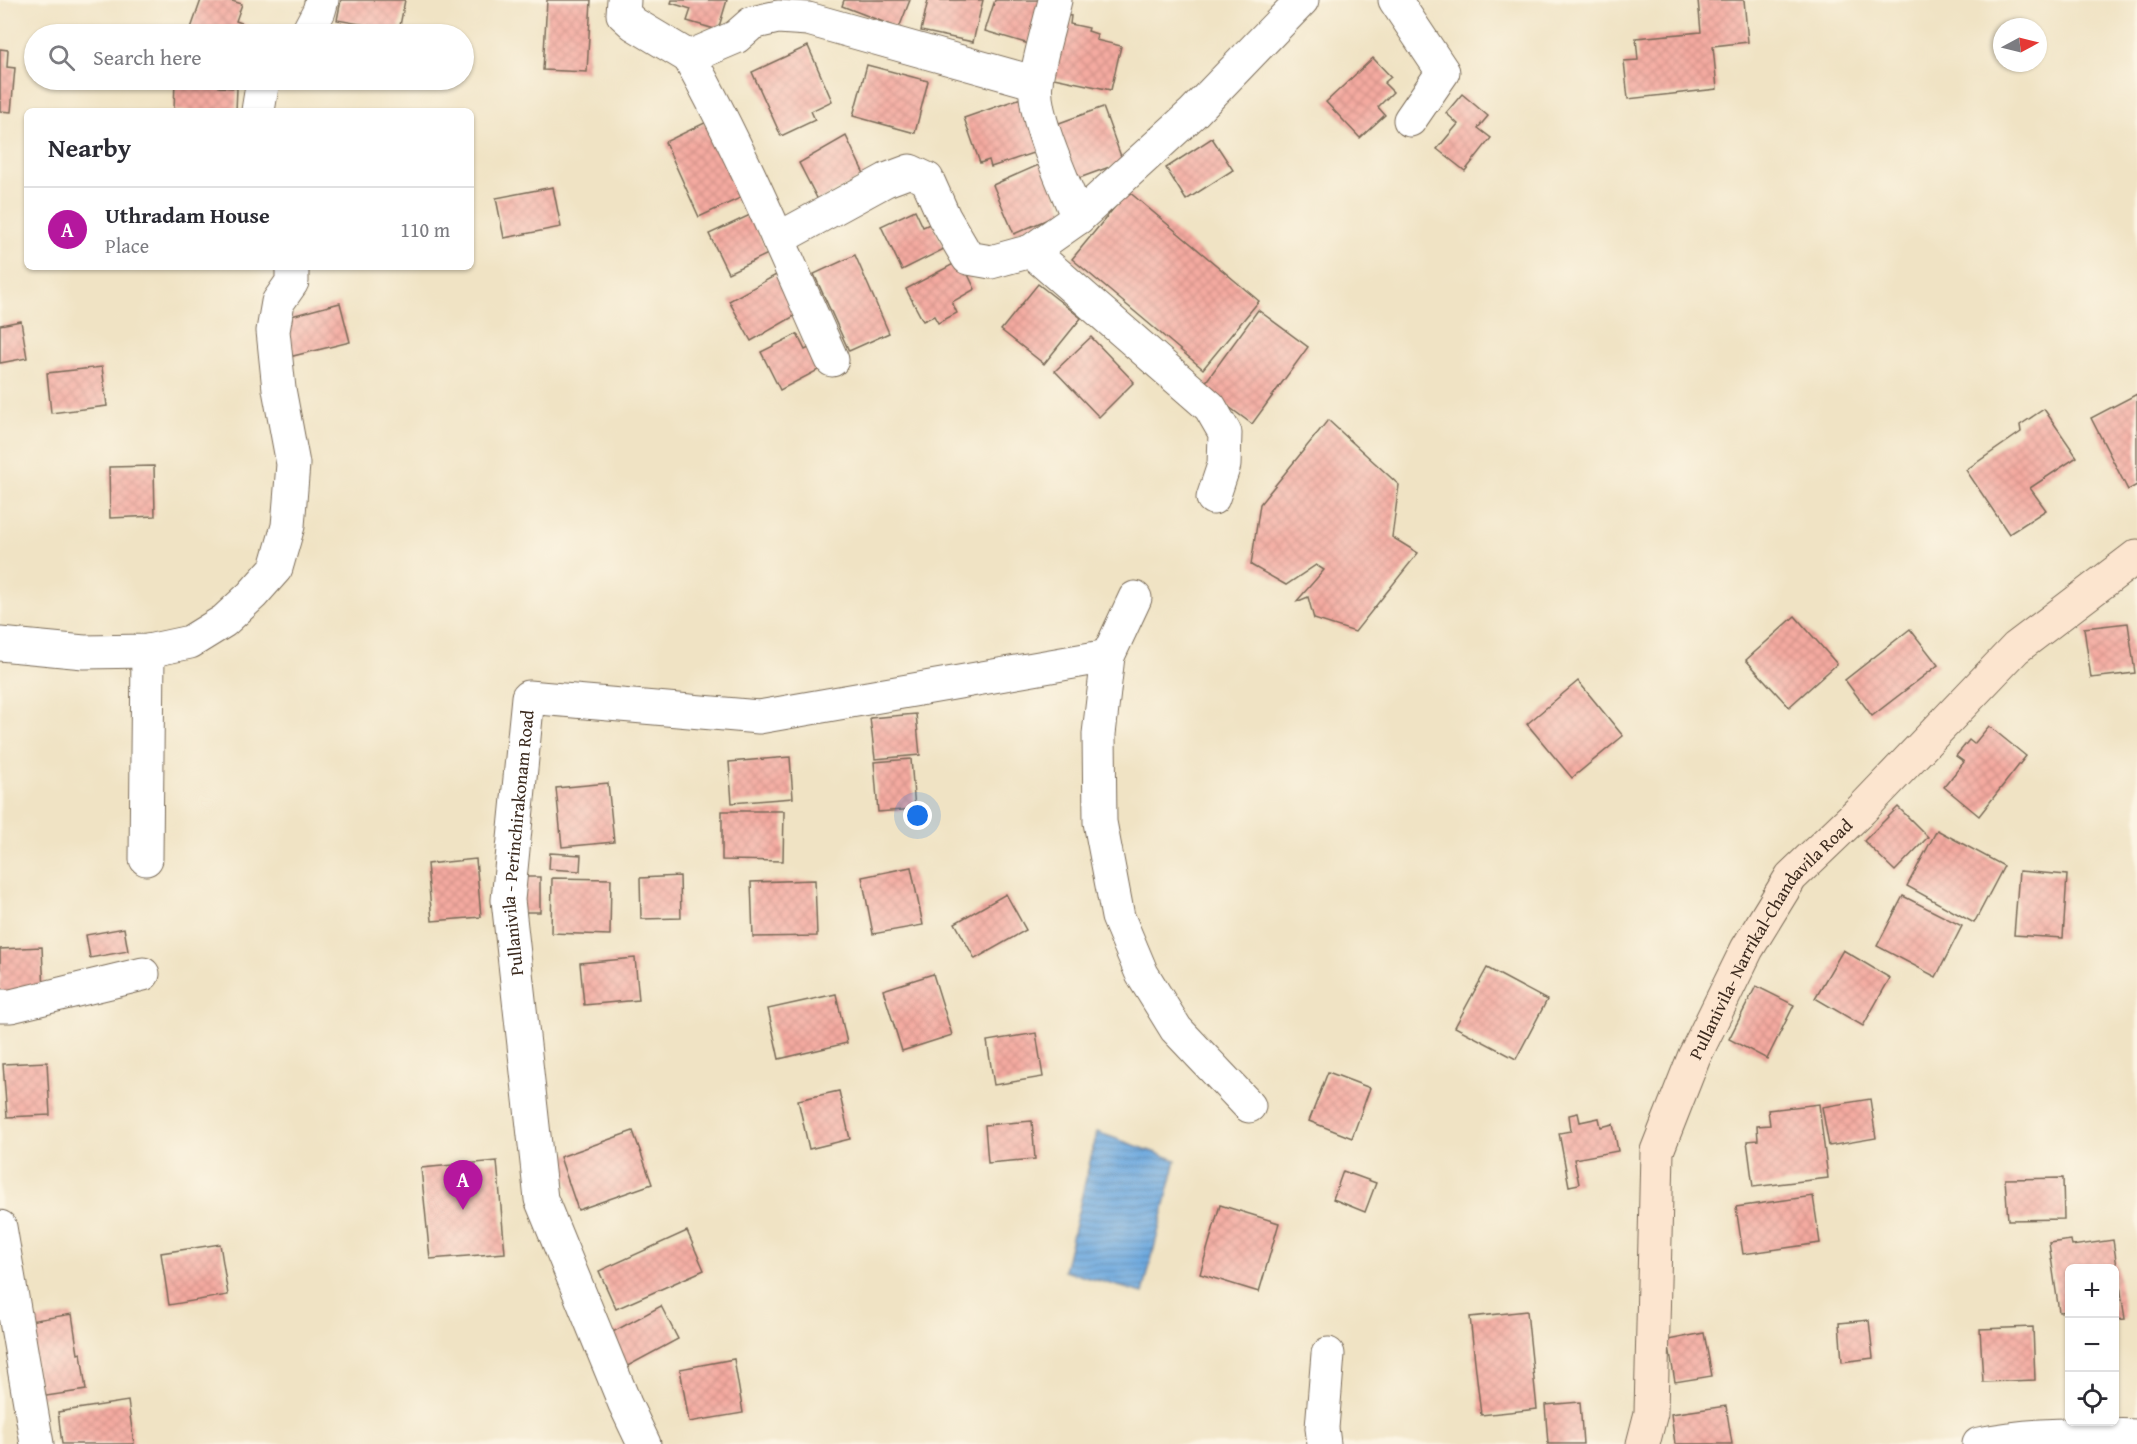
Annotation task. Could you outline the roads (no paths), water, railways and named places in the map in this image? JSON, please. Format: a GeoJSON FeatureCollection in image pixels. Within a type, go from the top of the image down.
{"type":"FeatureCollection","features":[{"type":"Feature","properties":{"kind":"street"},"geometry":{"type":"LineString","coordinates":[[312,24],[322,0]]}},
{"type":"Feature","properties":{"kind":"street"},"geometry":{"type":"LineString","coordinates":[[624,0],[623,14],[634,24],[689,57],[778,239],[832,360]]}},
{"type":"Feature","properties":{"kind":"street"},"geometry":{"type":"LineString","coordinates":[[1055,0],[1036,82],[1036,99],[1040,119],[1078,218]]}},
{"type":"Feature","properties":{"kind":"street"},"geometry":{"type":"LineString","coordinates":[[778,239],[886,180],[910,171],[927,179],[944,217],[968,258],[991,262],[1031,251],[1078,218],[1193,113],[1302,0]]}},
{"type":"Feature","properties":{"kind":"street"},"geometry":{"type":"LineString","coordinates":[[1395,0],[1443,72],[1410,120]]}},
{"type":"Feature","properties":{"kind":"street"},"geometry":{"type":"LineString","coordinates":[[689,57],[736,37],[752,23],[778,17],[808,19],[825,11],[1036,82]]}},
{"type":"Feature","properties":{"kind":"street"},"geometry":{"type":"LineString","coordinates":[[258,108],[261,90]]}},
{"type":"Feature","properties":{"kind":"street"},"geometry":{"type":"LineString","coordinates":[[1031,251],[1210,407],[1225,433],[1224,465],[1213,498]]}},
{"type":"Feature","properties":{"kind":"street"},"geometry":{"type":"LineString","coordinates":[[0,644],[84,652],[148,651],[190,642],[225,621],[252,596],[276,568],[288,526],[293,464],[279,389],[273,331],[278,302],[292,282],[292,270]]}},
{"type":"Feature","properties":{"kind":"street","name":"Pullanivila- Narrikal-Chandavila Road"},"geometry":{"type":"LineString","coordinates":[[1642,1444],[1651,1413],[1657,1151],[1694,1057],[1748,949],[1791,876],[1862,809],[2016,648],[2137,556]]}},
{"type":"Feature","properties":{"kind":"street"},"geometry":{"type":"LineString","coordinates":[[1135,598],[1108,656],[1099,734],[1100,822],[1118,916],[1142,974],[1176,1029],[1249,1106]]}},
{"type":"Feature","properties":{"kind":"street"},"geometry":{"type":"LineString","coordinates":[[146,860],[148,651]]}},
{"type":"Feature","properties":{"kind":"street","name":"Pullanivila - Perinchirakonam Road"},"geometry":{"type":"LineString","coordinates":[[644,1444],[625,1404],[541,1199],[508,900],[528,697],[759,717],[1108,656]]}},
{"type":"Feature","properties":{"kind":"street"},"geometry":{"type":"LineString","coordinates":[[0,1006],[11,1006],[143,974]]}},
{"type":"Feature","properties":{"kind":"street"},"geometry":{"type":"LineString","coordinates":[[0,1227],[37,1444]]}},
{"type":"Feature","properties":{"kind":"street"},"geometry":{"type":"LineString","coordinates":[[1323,1444],[1322,1428],[1328,1354]]}},
{"type":"Feature","properties":{"kind":"street"},"geometry":{"type":"LineString","coordinates":[[1979,1444],[1997,1440],[2137,1436]]}},
{"type":"Feature","properties":{"kind":"water"},"geometry":{"type":"Polygon","coordinates":[[[1097,1132],[1176,1160],[1143,1293],[1064,1271],[1097,1132]]]}},
{"type":"Feature","properties":{"kind":"place","name":"Uthradam House"},"geometry":{"type":"Point","coordinates":[463,1210]}}]}
